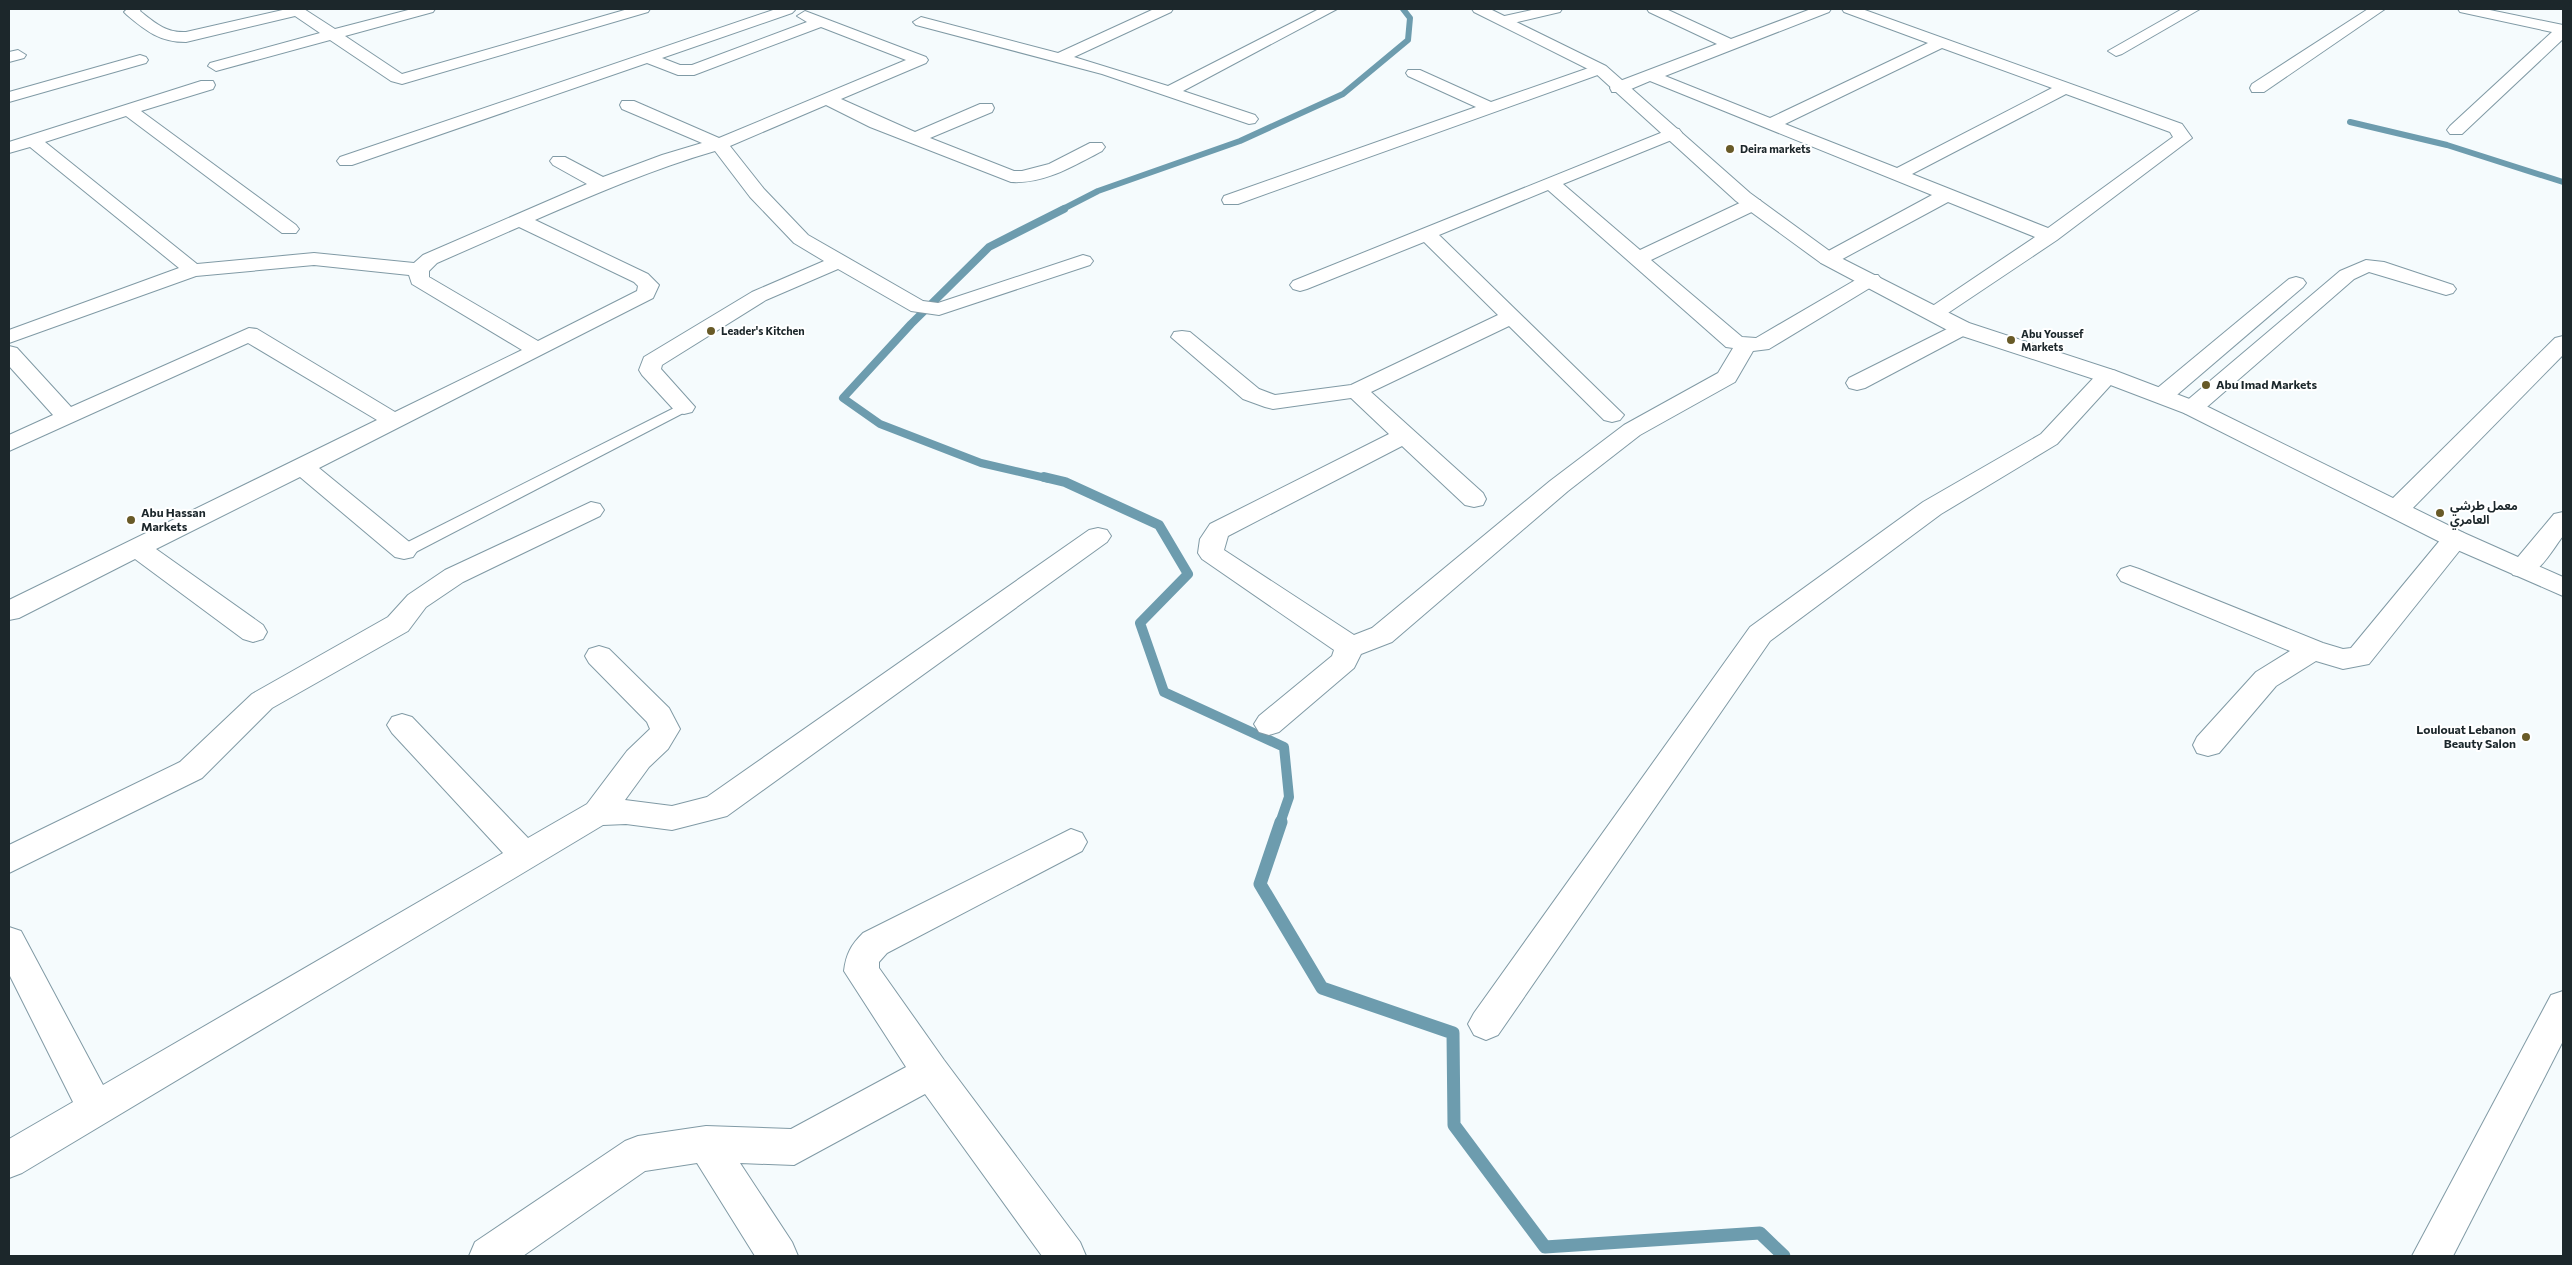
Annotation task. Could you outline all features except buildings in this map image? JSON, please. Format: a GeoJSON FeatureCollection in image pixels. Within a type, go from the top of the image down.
{"type":"FeatureCollection","features":[{"type":"Feature","properties":{"kind":"street"},"geometry":{"type":"LineString","coordinates":[[134,9],[132,12],[162,36],[170,38],[186,37],[296,10],[397,78],[408,78],[643,9]]}},
{"type":"Feature","properties":{"kind":"street"},"geometry":{"type":"LineString","coordinates":[[216,66],[428,9]]}},
{"type":"Feature","properties":{"kind":"street"},"geometry":{"type":"LineString","coordinates":[[346,161],[786,9],[920,60],[825,98],[719,144],[668,159],[602,184],[430,259],[419,270],[419,280],[538,350]]}},
{"type":"Feature","properties":{"kind":"street"},"geometry":{"type":"LineString","coordinates":[[1060,58],[1166,9]]}},
{"type":"Feature","properties":{"kind":"street"},"geometry":{"type":"LineString","coordinates":[[1168,92],[1330,9]]}},
{"type":"Feature","properties":{"kind":"street"},"geometry":{"type":"LineString","coordinates":[[1479,9],[1505,20],[1600,69],[1618,88],[1673,133],[1743,197],[1828,259],[1871,279],[1961,328],[2108,376],[2192,408],[2455,539],[2563,587]]}},
{"type":"Feature","properties":{"kind":"street"},"geometry":{"type":"LineString","coordinates":[[1505,20],[1555,9]]}},
{"type":"Feature","properties":{"kind":"street"},"geometry":{"type":"LineString","coordinates":[[1654,9],[1731,45]]}},
{"type":"Feature","properties":{"kind":"street"},"geometry":{"type":"LineString","coordinates":[[1788,9],[1806,16]]}},
{"type":"Feature","properties":{"kind":"street"},"geometry":{"type":"LineString","coordinates":[[1618,88],[1824,9]]}},
{"type":"Feature","properties":{"kind":"street"},"geometry":{"type":"LineString","coordinates":[[1849,9],[2176,128],[2183,138],[2050,236],[1935,313]]}},
{"type":"Feature","properties":{"kind":"street"},"geometry":{"type":"LineString","coordinates":[[2116,51],[2193,9]]}},
{"type":"Feature","properties":{"kind":"street"},"geometry":{"type":"LineString","coordinates":[[2258,88],[2378,9]]}},
{"type":"Feature","properties":{"kind":"street"},"geometry":{"type":"LineString","coordinates":[[2465,9],[2563,30],[2490,9]]}},
{"type":"Feature","properties":{"kind":"street"},"geometry":{"type":"LineString","coordinates":[[647,58],[678,70],[694,70],[821,22]]}},
{"type":"Feature","properties":{"kind":"street"},"geometry":{"type":"LineString","coordinates":[[921,22],[1108,71],[1249,119]]}},
{"type":"Feature","properties":{"kind":"street"},"geometry":{"type":"LineString","coordinates":[[2456,130],[2563,31]]}},
{"type":"Feature","properties":{"kind":"street"},"geometry":{"type":"LineString","coordinates":[[1770,124],[1941,43]]}},
{"type":"Feature","properties":{"kind":"street"},"geometry":{"type":"LineString","coordinates":[[9,97],[140,60]]}},
{"type":"Feature","properties":{"kind":"street"},"geometry":{"type":"LineString","coordinates":[[1231,200],[1600,69]]}},
{"type":"Feature","properties":{"kind":"street"},"geometry":{"type":"LineString","coordinates":[[1414,73],[1491,108]]}},
{"type":"Feature","properties":{"kind":"street"},"geometry":{"type":"LineString","coordinates":[[1651,76],[2050,236]]}},
{"type":"Feature","properties":{"kind":"street"},"geometry":{"type":"LineString","coordinates":[[9,148],[207,85]]}},
{"type":"Feature","properties":{"kind":"street"},"geometry":{"type":"LineString","coordinates":[[1897,175],[2065,88]]}},
{"type":"Feature","properties":{"kind":"street"},"geometry":{"type":"LineString","coordinates":[[825,98],[916,138],[1011,176],[1024,178],[1035,176],[1096,147]]}},
{"type":"Feature","properties":{"kind":"street"},"geometry":{"type":"LineString","coordinates":[[628,105],[719,144],[743,177],[782,221],[802,239],[838,262],[929,308],[1083,261]]}},
{"type":"Feature","properties":{"kind":"street"},"geometry":{"type":"LineString","coordinates":[[916,138],[986,108]]}},
{"type":"Feature","properties":{"kind":"street"},"geometry":{"type":"LineString","coordinates":[[128,110],[289,228]]}},
{"type":"Feature","properties":{"kind":"street"},"geometry":{"type":"LineString","coordinates":[[1300,285],[1673,133]]}},
{"type":"Feature","properties":{"kind":"street"},"geometry":{"type":"LineString","coordinates":[[32,140],[193,270]]}},
{"type":"Feature","properties":{"kind":"street"},"geometry":{"type":"LineString","coordinates":[[559,161],[602,184]]}},
{"type":"Feature","properties":{"kind":"street"},"geometry":{"type":"LineString","coordinates":[[1551,183],[1734,342],[1746,345],[1760,344],[1871,279]]}},
{"type":"Feature","properties":{"kind":"street"},"geometry":{"type":"LineString","coordinates":[[1828,259],[1947,195]]}},
{"type":"Feature","properties":{"kind":"street"},"geometry":{"type":"LineString","coordinates":[[1639,258],[1753,204]]}},
{"type":"Feature","properties":{"kind":"street"},"geometry":{"type":"LineString","coordinates":[[9,611],[538,350],[646,294],[650,285],[641,278],[520,220]]}},
{"type":"Feature","properties":{"kind":"street"},"geometry":{"type":"LineString","coordinates":[[1427,234],[1612,415]]}},
{"type":"Feature","properties":{"kind":"street"},"geometry":{"type":"LineString","coordinates":[[9,337],[193,270],[314,259],[419,270]]}},
{"type":"Feature","properties":{"kind":"street"},"geometry":{"type":"LineString","coordinates":[[684,407],[650,370],[652,362],[662,353],[759,296],[838,262]]}},
{"type":"Feature","properties":{"kind":"street"},"geometry":{"type":"LineString","coordinates":[[2192,408],[2348,275],[2366,266],[2376,266],[2446,289]]}},
{"type":"Feature","properties":{"kind":"street"},"geometry":{"type":"LineString","coordinates":[[2163,396],[2296,283]]}},
{"type":"Feature","properties":{"kind":"street"},"geometry":{"type":"LineString","coordinates":[[1182,336],[1251,394],[1273,402],[1356,391],[1512,318]]}},
{"type":"Feature","properties":{"kind":"street"},"geometry":{"type":"LineString","coordinates":[[1857,383],[1961,328]]}},
{"type":"Feature","properties":{"kind":"street"},"geometry":{"type":"LineString","coordinates":[[9,444],[249,334],[394,421]]}},
{"type":"Feature","properties":{"kind":"street"},"geometry":{"type":"LineString","coordinates":[[2397,509],[2563,343]]}},
{"type":"Feature","properties":{"kind":"street"},"geometry":{"type":"LineString","coordinates":[[1269,724],[1344,661],[1349,648],[1382,635],[1559,486],[1632,430],[1727,377],[1746,345]]}},
{"type":"Feature","properties":{"kind":"street"},"geometry":{"type":"LineString","coordinates":[[9,353],[68,417]]}},
{"type":"Feature","properties":{"kind":"street"},"geometry":{"type":"LineString","coordinates":[[1486,1024],[1760,634],[1932,508],[2049,440],[2108,376]]}},
{"type":"Feature","properties":{"kind":"street"},"geometry":{"type":"LineString","coordinates":[[1356,391],[1474,500]]}},
{"type":"Feature","properties":{"kind":"street"},"geometry":{"type":"LineString","coordinates":[[1349,648],[1341,639],[1211,553],[1214,539],[1219,530],[1404,434]]}},
{"type":"Feature","properties":{"kind":"street"},"geometry":{"type":"LineString","coordinates":[[302,466],[404,551]]}},
{"type":"Feature","properties":{"kind":"street"},"geometry":{"type":"LineString","coordinates":[[9,860],[190,770],[262,701],[398,624],[417,601],[454,576],[591,510]]}},
{"type":"Feature","properties":{"kind":"street"},"geometry":{"type":"LineString","coordinates":[[2522,569],[2563,520]]}},
{"type":"Feature","properties":{"kind":"street"},"geometry":{"type":"LineString","coordinates":[[598,813],[626,812],[672,818],[716,807],[1098,536]]}},
{"type":"Feature","properties":{"kind":"street"},"geometry":{"type":"LineString","coordinates":[[2130,575],[2313,650],[2343,659],[2359,657],[2455,539]]}},
{"type":"Feature","properties":{"kind":"street"},"geometry":{"type":"LineString","coordinates":[[137,548],[253,632]]}},
{"type":"Feature","properties":{"kind":"street"},"geometry":{"type":"LineString","coordinates":[[2208,745],[2266,678],[2313,650]]}},
{"type":"Feature","properties":{"kind":"street"},"geometry":{"type":"LineString","coordinates":[[9,1160],[598,813],[638,759],[658,740],[665,729],[659,716],[599,656]]}},
{"type":"Feature","properties":{"kind":"street"},"geometry":{"type":"LineString","coordinates":[[402,724],[525,856]]}},
{"type":"Feature","properties":{"kind":"street"},"geometry":{"type":"LineString","coordinates":[[1066,1256],[931,1072],[861,971],[863,956],[875,943],[1071,842]]}},
{"type":"Feature","properties":{"kind":"street"},"geometry":{"type":"LineString","coordinates":[[9,941],[96,1109]]}},
{"type":"Feature","properties":{"kind":"street"},"geometry":{"type":"LineString","coordinates":[[2432,1256],[2563,1006]]}},
{"type":"Feature","properties":{"kind":"street"},"geometry":{"type":"LineString","coordinates":[[489,1256],[638,1154],[706,1144],[794,1147],[931,1072]]}},
{"type":"Feature","properties":{"kind":"street"},"geometry":{"type":"LineString","coordinates":[[706,1144],[778,1256]]}},
{"type":"Feature","properties":{"kind":"lane"},"geometry":{"type":"LineString","coordinates":[[404,551],[684,407]]}},
{"type":"Feature","properties":{"kind":"waterway"},"geometry":{"type":"LineString","coordinates":[[1061,210],[1098,191],[1240,141],[1343,94],[1408,40],[1410,18],[1403,9]]}},
{"type":"Feature","properties":{"kind":"waterway"},"geometry":{"type":"LineString","coordinates":[[2350,122],[2447,145],[2563,182]]}},
{"type":"Feature","properties":{"kind":"waterway"},"geometry":{"type":"LineString","coordinates":[[1050,479],[981,463],[880,424],[843,398],[911,324],[989,247],[1064,209]]}},
{"type":"Feature","properties":{"kind":"waterway"},"geometry":{"type":"LineString","coordinates":[[1044,477],[1065,482],[1159,525],[1188,574],[1140,623],[1164,692],[1284,747],[1289,797],[1280,823]]}},
{"type":"Feature","properties":{"kind":"waterway"},"geometry":{"type":"LineString","coordinates":[[1281,822],[1260,884],[1322,988],[1453,1033],[1454,1125],[1545,1247],[1760,1233],[1784,1256]]}},
{"type":"Feature","properties":{"kind":"place","name":"Deira markets"},"geometry":{"type":"Point","coordinates":[1730,149]}},
{"type":"Feature","properties":{"kind":"place","name":"Leader's Kitchen"},"geometry":{"type":"Point","coordinates":[711,331]}},
{"type":"Feature","properties":{"kind":"place","name":"Abu Youssef Markets"},"geometry":{"type":"Point","coordinates":[2011,340]}},
{"type":"Feature","properties":{"kind":"place","name":"Abu Imad Markets"},"geometry":{"type":"Point","coordinates":[2206,385]}},
{"type":"Feature","properties":{"kind":"place","name":"معمل طرشي العامري"},"geometry":{"type":"Point","coordinates":[2440,513]}},
{"type":"Feature","properties":{"kind":"place","name":"Abu Hassan Markets"},"geometry":{"type":"Point","coordinates":[131,520]}},
{"type":"Feature","properties":{"kind":"place","name":"Loulouat Lebanon Beauty Salon"},"geometry":{"type":"Point","coordinates":[2526,737]}}]}
